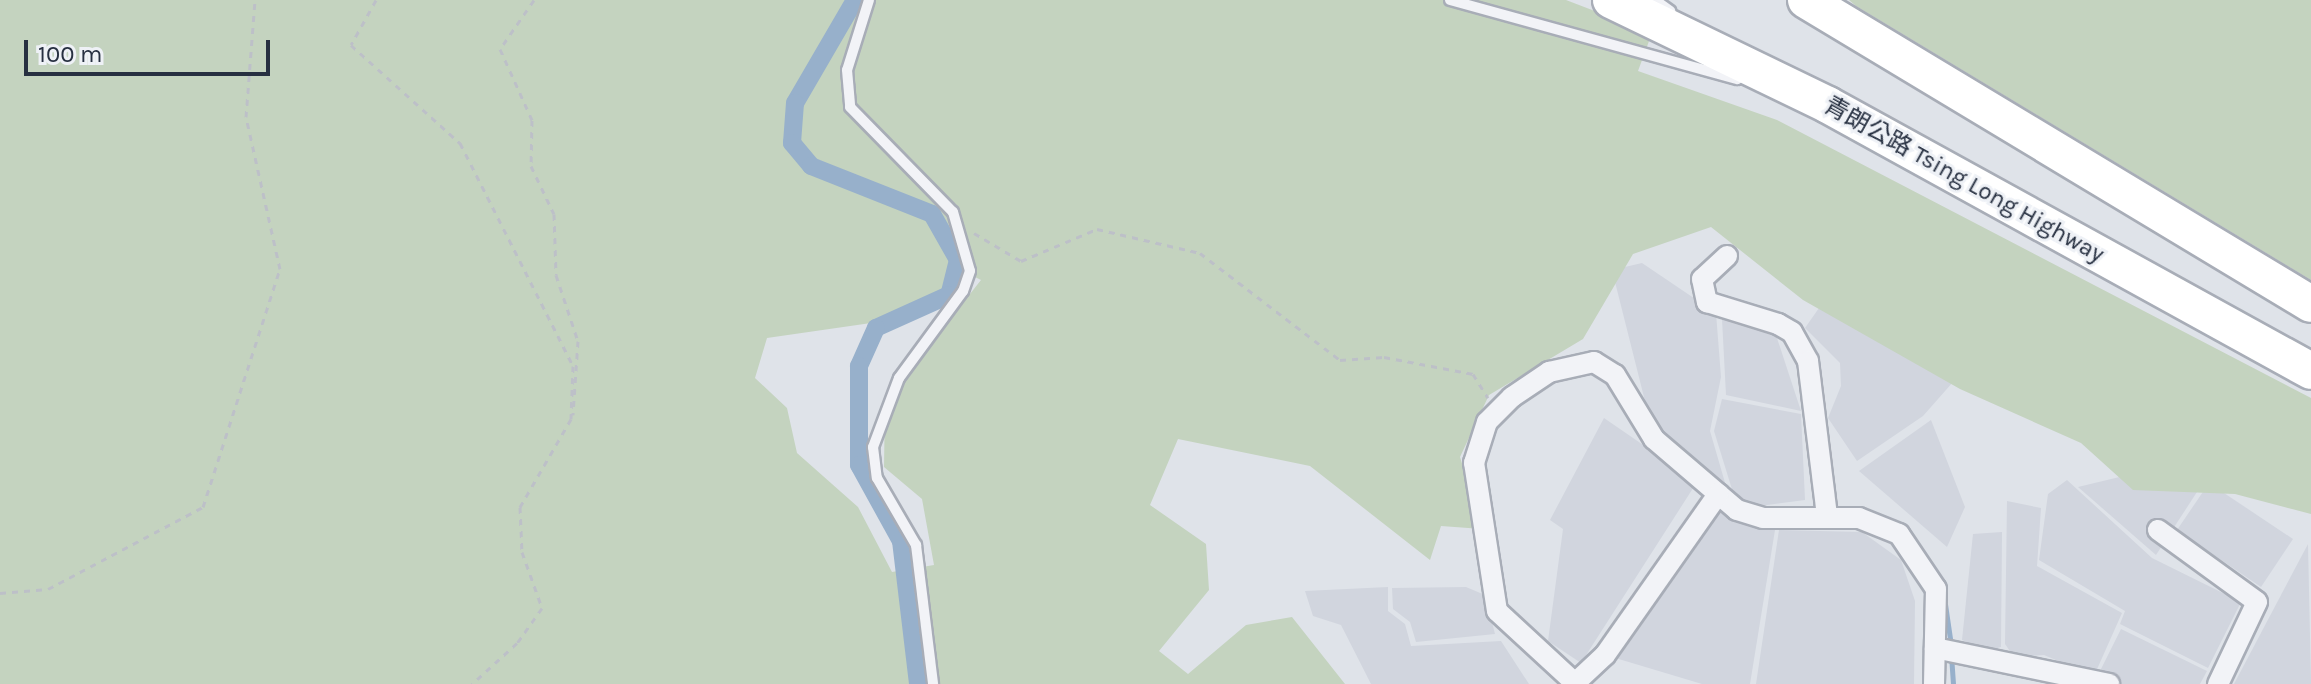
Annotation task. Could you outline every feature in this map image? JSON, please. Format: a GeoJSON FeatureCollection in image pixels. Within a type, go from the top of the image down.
{"type":"FeatureCollection","features":[{"type":"Feature","properties":{"kind":"highway","name":"青朗公路 Tsing Long Highway"},"geometry":{"type":"LineString","coordinates":[[1611,0],[1828,105],[2311,371]]}},
{"type":"Feature","properties":{"kind":"highway"},"geometry":{"type":"LineString","coordinates":[[1806,0],[2311,304]]}},
{"type":"Feature","properties":{"kind":"street"},"geometry":{"type":"LineString","coordinates":[[1727,256],[1702,279],[1707,302],[1778,324],[1792,332],[1808,361],[1827,515]]}},
{"type":"Feature","properties":{"kind":"street"},"geometry":{"type":"LineString","coordinates":[[1718,494],[1605,655],[1575,683],[1506,622],[1490,592],[1474,463],[1478,440],[1500,407],[1549,372],[1603,364],[1654,439],[1718,494],[1763,518],[1827,515],[1899,534],[1923,564],[1936,589],[1938,649],[1934,684]]}},
{"type":"Feature","properties":{"kind":"street"},"geometry":{"type":"LineString","coordinates":[[2158,530],[2257,602],[2218,684]]}},
{"type":"Feature","properties":{"kind":"street"},"geometry":{"type":"LineString","coordinates":[[1938,649],[2109,684]]}},
{"type":"Feature","properties":{"kind":"lane"},"geometry":{"type":"LineString","coordinates":[[869,0],[847,70],[850,107],[945,203],[965,237],[970,271],[963,291],[899,378],[873,447],[877,478],[916,545],[933,684]]}},
{"type":"Feature","properties":{"kind":"lane"},"geometry":{"type":"LineString","coordinates":[[1450,0],[1828,105]]}},
{"type":"Feature","properties":{"kind":"lane"},"geometry":{"type":"LineString","coordinates":[[1655,0],[1730,55]]}},
{"type":"Feature","properties":{"kind":"lane"},"geometry":{"type":"LineString","coordinates":[[1823,0],[1862,34]]}},
{"type":"Feature","properties":{"kind":"path"},"geometry":{"type":"LineString","coordinates":[[0,593],[48,589],[203,507],[280,269],[246,117],[255,0]]}},
{"type":"Feature","properties":{"kind":"path"},"geometry":{"type":"LineString","coordinates":[[376,0],[351,45],[460,143],[573,366],[571,419]]}},
{"type":"Feature","properties":{"kind":"path"},"geometry":{"type":"LineString","coordinates":[[472,684],[517,643],[542,608],[522,552],[520,507],[571,419],[579,397],[578,341],[556,275],[554,214],[531,166],[532,120],[500,49],[534,0]]}},
{"type":"Feature","properties":{"kind":"path"},"geometry":{"type":"LineString","coordinates":[[965,237],[977,231],[1021,261],[1097,229],[1200,253],[1340,360],[1384,357],[1473,374],[1500,407]]}},
{"type":"Feature","properties":{"kind":"shaded area"},"geometry":{"type":"Polygon","coordinates":[[[1642,263],[1716,313],[1721,377],[1710,431],[1728,493],[1650,421],[1612,270],[1642,263]]]}},
{"type":"Feature","properties":{"kind":"shaded area"},"geometry":{"type":"Polygon","coordinates":[[[1826,298],[1961,373],[1923,416],[1857,461],[1828,418],[1841,386],[1840,363],[1805,328],[1826,298]]]}},
{"type":"Feature","properties":{"kind":"shaded area"},"geometry":{"type":"Polygon","coordinates":[[[1722,319],[1775,332],[1801,411],[1726,395],[1722,319]]]}},
{"type":"Feature","properties":{"kind":"shaded area"},"geometry":{"type":"Polygon","coordinates":[[[1722,399],[1801,414],[1805,500],[1752,507],[1735,499],[1714,431],[1722,399]]]}},
{"type":"Feature","properties":{"kind":"shaded area"},"geometry":{"type":"Polygon","coordinates":[[[1604,418],[1697,482],[1581,663],[1548,641],[1563,529],[1550,520],[1604,418]]]}},
{"type":"Feature","properties":{"kind":"shaded area"},"geometry":{"type":"Polygon","coordinates":[[[1931,420],[1965,507],[1947,547],[1859,471],[1931,420]]]}},
{"type":"Feature","properties":{"kind":"shaded area"},"geometry":{"type":"Polygon","coordinates":[[[2223,452],[2156,555],[2078,487],[2223,452]]]}},
{"type":"Feature","properties":{"kind":"shaded area"},"geometry":{"type":"Polygon","coordinates":[[[2067,480],[2152,558],[2241,602],[2208,668],[2120,624],[2125,611],[2039,560],[2048,494],[2067,480]]]}},
{"type":"Feature","properties":{"kind":"shaded area"},"geometry":{"type":"Polygon","coordinates":[[[2209,483],[2293,539],[2261,587],[2177,530],[2209,483]]]}},
{"type":"Feature","properties":{"kind":"shaded area"},"geometry":{"type":"Polygon","coordinates":[[[2007,501],[2041,508],[2037,566],[2122,613],[2094,676],[2044,655],[2014,657],[2005,644],[2007,501]]]}},
{"type":"Feature","properties":{"kind":"shaded area"},"geometry":{"type":"Polygon","coordinates":[[[1717,512],[1775,530],[1750,684],[1702,684],[1612,657],[1717,512]]]}},
{"type":"Feature","properties":{"kind":"shaded area"},"geometry":{"type":"Polygon","coordinates":[[[1779,530],[1862,532],[1901,560],[1915,601],[1914,684],[1756,684],[1779,530]]]}},
{"type":"Feature","properties":{"kind":"shaded area"},"geometry":{"type":"Polygon","coordinates":[[[2002,532],[2001,647],[1987,651],[1962,640],[1973,534],[2002,532]]]}},
{"type":"Feature","properties":{"kind":"shaded area"},"geometry":{"type":"Polygon","coordinates":[[[2308,544],[2311,684],[2234,684],[2308,544]]]}},
{"type":"Feature","properties":{"kind":"shaded area"},"geometry":{"type":"Polygon","coordinates":[[[1388,587],[1388,611],[1405,624],[1411,646],[1501,641],[1529,684],[1371,684],[1341,625],[1313,616],[1305,591],[1388,587]]]}},
{"type":"Feature","properties":{"kind":"shaded area"},"geometry":{"type":"Polygon","coordinates":[[[1466,587],[1485,595],[1495,634],[1416,642],[1410,622],[1393,609],[1392,588],[1466,587]]]}},
{"type":"Feature","properties":{"kind":"shaded area"},"geometry":{"type":"Polygon","coordinates":[[[2121,629],[2207,671],[2200,684],[2115,684],[2098,675],[2121,629]]]}},
{"type":"Feature","properties":{"kind":"green space"},"geometry":{"type":"Polygon","coordinates":[[[0,0],[1566,0],[1652,33],[1638,71],[1777,120],[2311,398],[2311,514],[2235,494],[2133,490],[2081,443],[1960,389],[1803,300],[1711,227],[1633,254],[1583,339],[1489,395],[1460,457],[1482,529],[1441,526],[1430,560],[1310,466],[1178,439],[1150,505],[1206,544],[1209,590],[1159,651],[1188,674],[1246,625],[1292,617],[1345,684],[0,684],[0,0]],[[949,264],[941,294],[871,323],[767,338],[755,378],[787,408],[797,453],[858,507],[892,572],[934,565],[922,499],[884,467],[885,402],[981,280],[949,264]]]}},
{"type":"Feature","properties":{"kind":"green space"},"geometry":{"type":"Polygon","coordinates":[[[1849,0],[2311,0],[2311,280],[1856,6],[1849,0]]]}},
{"type":"Feature","properties":{"kind":"waterway"},"geometry":{"type":"LineString","coordinates":[[855,0],[795,103],[792,143],[811,166],[932,214],[958,260],[949,295],[876,328],[859,366],[859,465],[901,541],[918,684]]}},
{"type":"Feature","properties":{"kind":"waterway"},"geometry":{"type":"LineString","coordinates":[[1908,530],[1942,586]]}},
{"type":"Feature","properties":{"kind":"waterway"},"geometry":{"type":"LineString","coordinates":[[1945,604],[1951,645]]}},
{"type":"Feature","properties":{"kind":"waterway"},"geometry":{"type":"LineString","coordinates":[[1951,655],[1953,684]]}}]}
